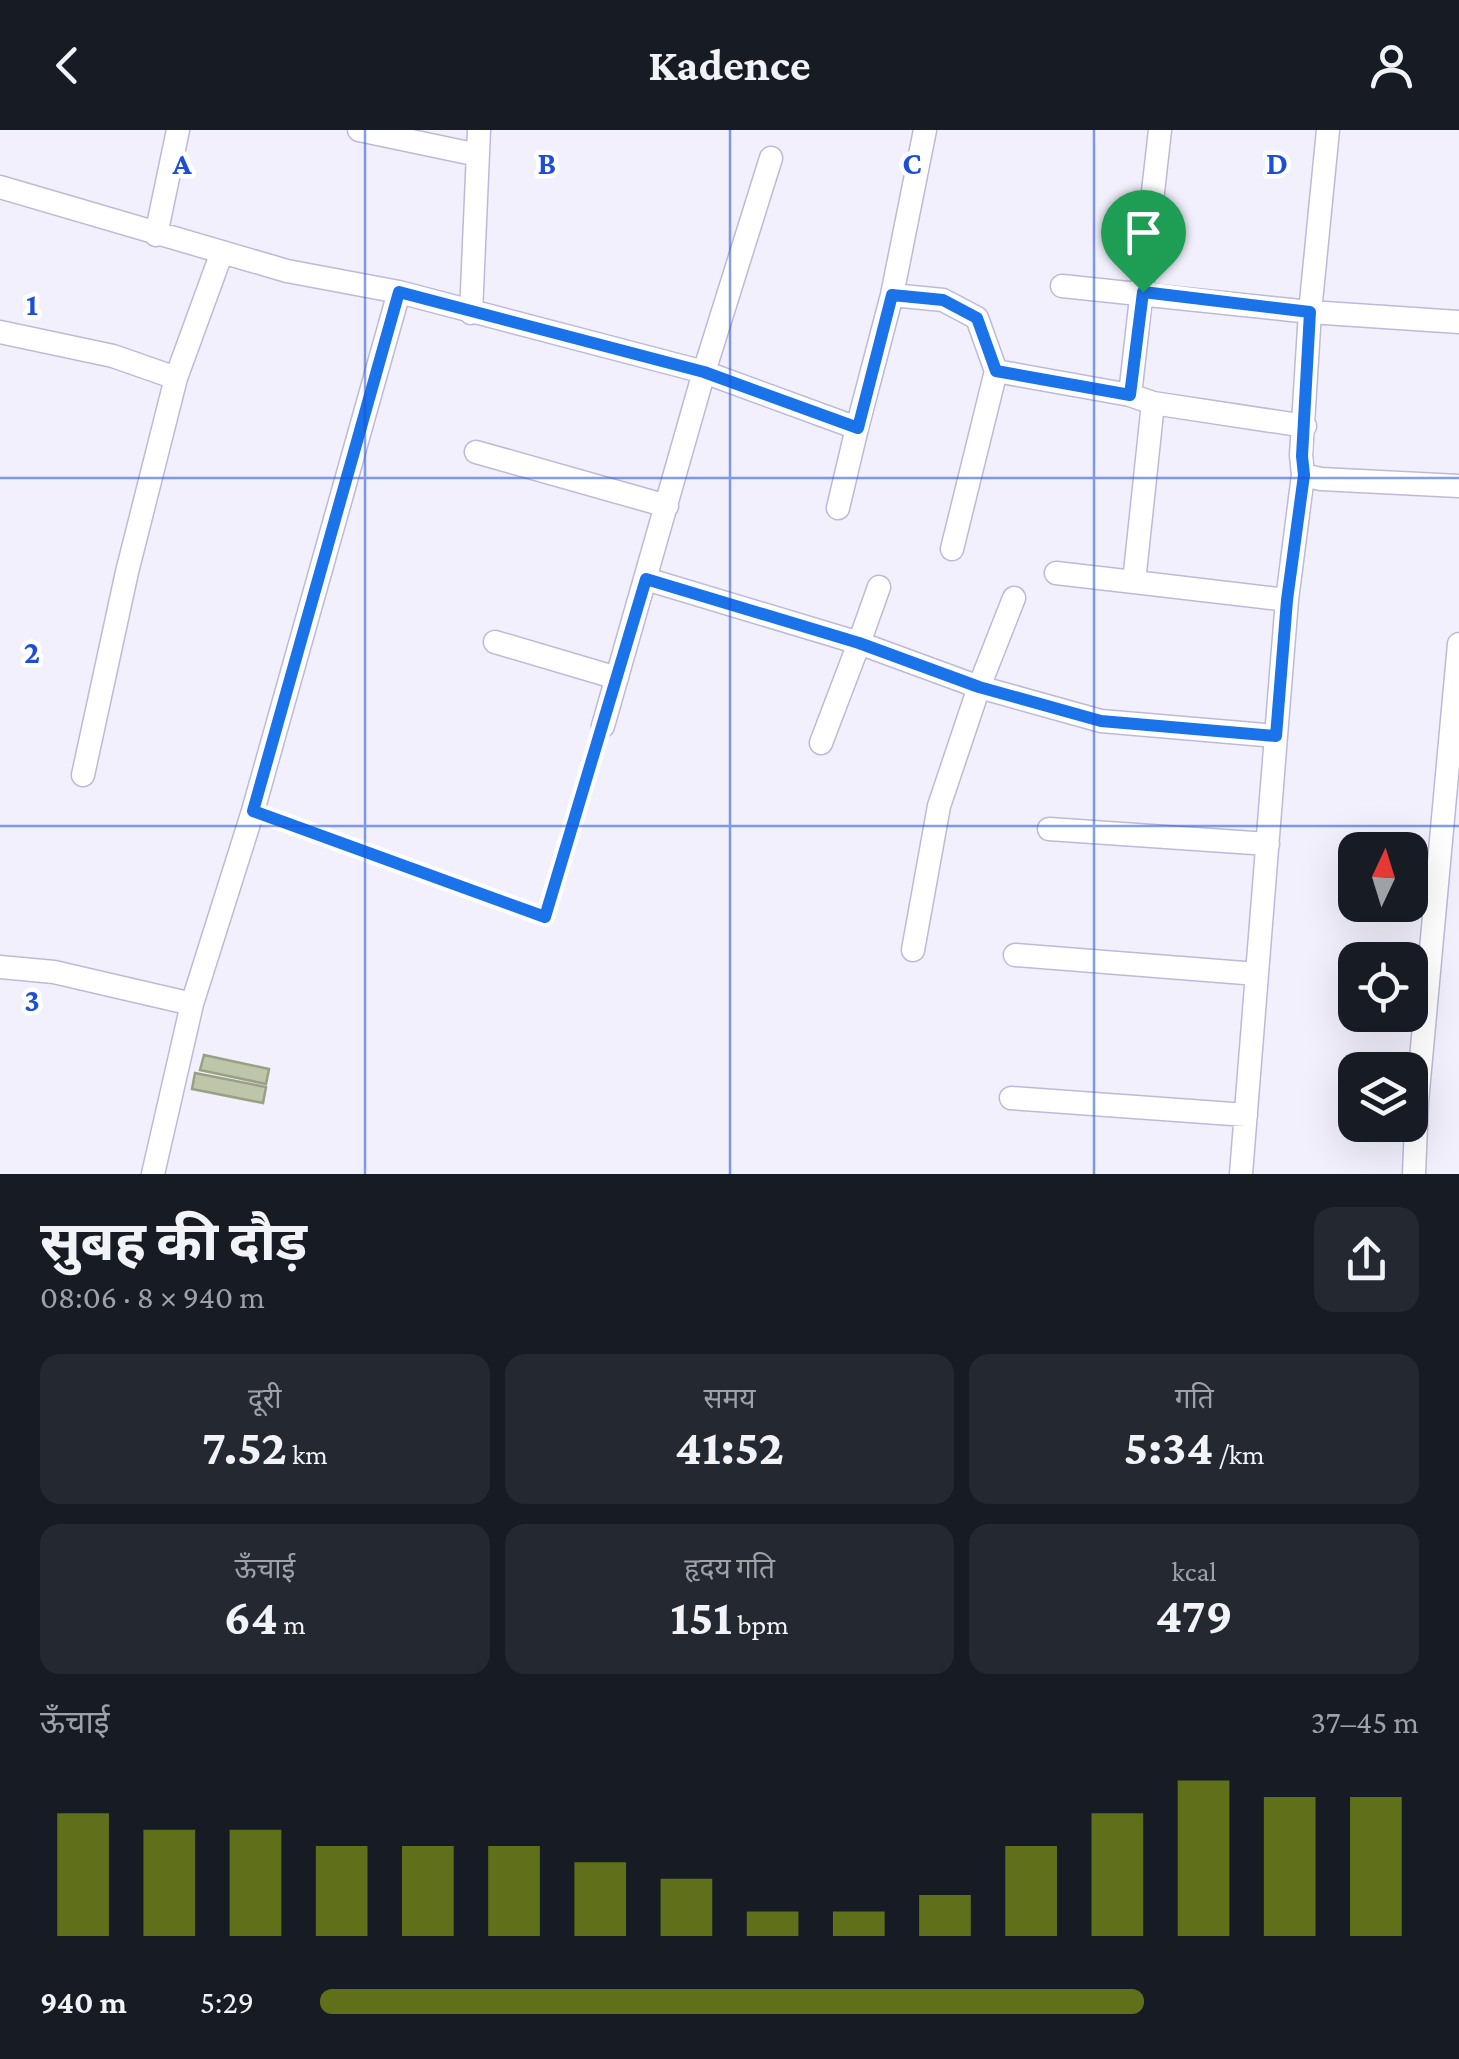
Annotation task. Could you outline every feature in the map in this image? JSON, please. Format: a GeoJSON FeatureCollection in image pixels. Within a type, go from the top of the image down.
{"type":"FeatureCollection","features":[{"type":"Feature","properties":{"kind":"street"},"geometry":{"type":"LineString","coordinates":[[156,235],[178,130]]}},
{"type":"Feature","properties":{"kind":"street"},"geometry":{"type":"LineString","coordinates":[[359,130],[478,155]]}},
{"type":"Feature","properties":{"kind":"street"},"geometry":{"type":"LineString","coordinates":[[471,313],[480,130]]}},
{"type":"Feature","properties":{"kind":"street"},"geometry":{"type":"LineString","coordinates":[[838,508],[892,295],[925,130]]}},
{"type":"Feature","properties":{"kind":"street"},"geometry":{"type":"LineString","coordinates":[[1130,395],[1160,130]]}},
{"type":"Feature","properties":{"kind":"street"},"geometry":{"type":"LineString","coordinates":[[1241,1174],[1287,600],[1304,475],[1310,312],[1328,130]]}},
{"type":"Feature","properties":{"kind":"street"},"geometry":{"type":"LineString","coordinates":[[603,726],[704,372],[772,158]]}},
{"type":"Feature","properties":{"kind":"street"},"geometry":{"type":"LineString","coordinates":[[0,188],[287,271],[399,292],[704,372],[858,428]]}},
{"type":"Feature","properties":{"kind":"street"},"geometry":{"type":"LineString","coordinates":[[83,775],[127,572],[176,378],[222,252]]}},
{"type":"Feature","properties":{"kind":"street"},"geometry":{"type":"LineString","coordinates":[[1062,286],[1310,312],[1459,322]]}},
{"type":"Feature","properties":{"kind":"street"},"geometry":{"type":"LineString","coordinates":[[153,1174],[192,1004],[253,811],[399,292]]}},
{"type":"Feature","properties":{"kind":"street"},"geometry":{"type":"LineString","coordinates":[[892,295],[943,300],[977,318],[996,371],[952,549]]}},
{"type":"Feature","properties":{"kind":"street"},"geometry":{"type":"LineString","coordinates":[[0,332],[113,356],[176,378]]}},
{"type":"Feature","properties":{"kind":"street"},"geometry":{"type":"LineString","coordinates":[[996,371],[1130,395],[1153,403],[1306,426]]}},
{"type":"Feature","properties":{"kind":"street"},"geometry":{"type":"LineString","coordinates":[[1134,582],[1153,403]]}},
{"type":"Feature","properties":{"kind":"street"},"geometry":{"type":"LineString","coordinates":[[476,452],[667,506]]}},
{"type":"Feature","properties":{"kind":"street"},"geometry":{"type":"LineString","coordinates":[[1304,475],[1459,486]]}},
{"type":"Feature","properties":{"kind":"street"},"geometry":{"type":"LineString","coordinates":[[1056,573],[1287,600]]}},
{"type":"Feature","properties":{"kind":"street"},"geometry":{"type":"LineString","coordinates":[[646,579],[859,643],[979,687],[1101,721],[1276,736]]}},
{"type":"Feature","properties":{"kind":"street"},"geometry":{"type":"LineString","coordinates":[[821,743],[880,587]]}},
{"type":"Feature","properties":{"kind":"street"},"geometry":{"type":"LineString","coordinates":[[912,950],[939,806],[1014,598]]}},
{"type":"Feature","properties":{"kind":"street"},"geometry":{"type":"LineString","coordinates":[[495,642],[617,678]]}},
{"type":"Feature","properties":{"kind":"street"},"geometry":{"type":"LineString","coordinates":[[1414,1174],[1417,1102],[1459,644]]}},
{"type":"Feature","properties":{"kind":"street"},"geometry":{"type":"LineString","coordinates":[[1049,829],[1268,844]]}},
{"type":"Feature","properties":{"kind":"street"},"geometry":{"type":"LineString","coordinates":[[1016,955],[1257,974]]}},
{"type":"Feature","properties":{"kind":"street"},"geometry":{"type":"LineString","coordinates":[[0,967],[54,972],[192,1004]]}},
{"type":"Feature","properties":{"kind":"street"},"geometry":{"type":"LineString","coordinates":[[1011,1098],[1246,1115]]}},
{"type":"Feature","properties":{"kind":"lane"},"geometry":{"type":"LineString","coordinates":[[253,811],[545,917],[603,726]]}},
{"type":"Feature","properties":{"kind":"building"},"geometry":{"type":"Polygon","coordinates":[[[204,1055],[269,1069],[266,1084],[200,1070],[204,1055]]]}},
{"type":"Feature","properties":{"kind":"building"},"geometry":{"type":"Polygon","coordinates":[[[195,1073],[266,1087],[263,1103],[192,1089],[195,1073]]]}},
{"type":"Feature","properties":{"kind":"route"},"geometry":{"type":"LineString","coordinates":[[399,292],[704,372],[858,428],[892,295],[943,300],[977,318],[996,371],[1130,395],[1143,292],[1310,312],[1304,475],[1287,600],[1276,736],[1101,721],[979,687],[859,643],[646,579],[545,917],[253,811],[399,292]]}}]}
